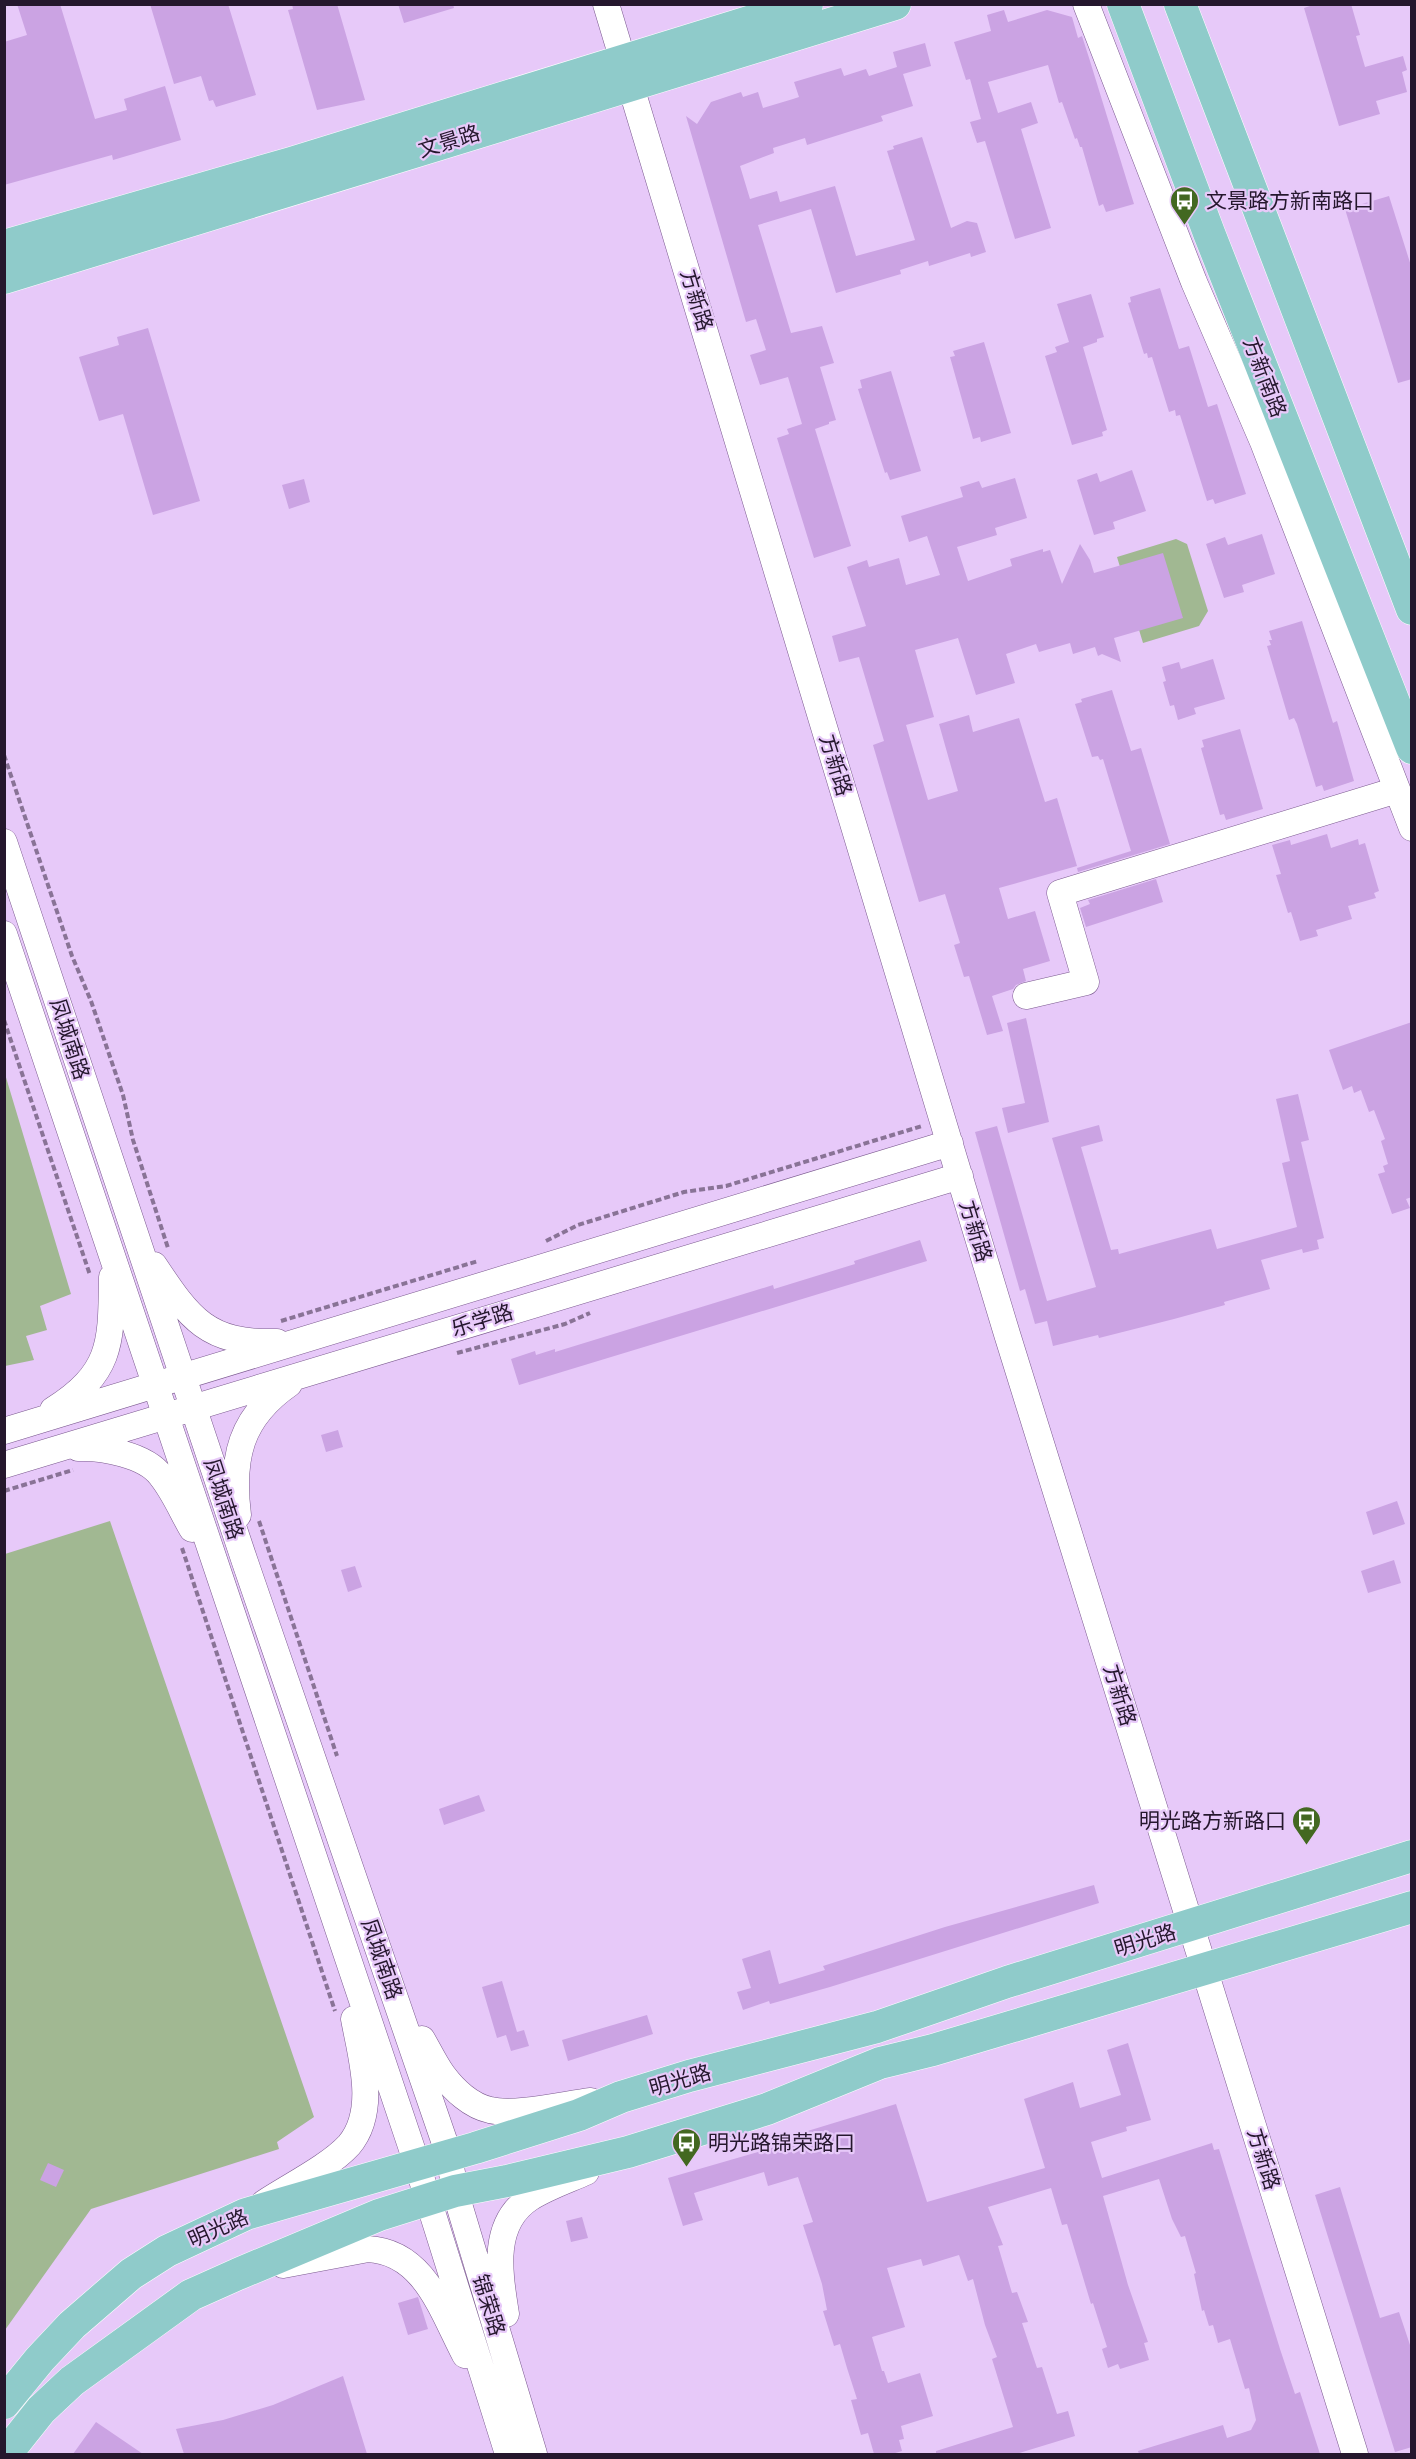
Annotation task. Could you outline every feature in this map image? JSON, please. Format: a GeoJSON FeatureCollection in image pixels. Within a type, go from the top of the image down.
{"type":"FeatureCollection","features":[{"type":"Feature","properties":{"kind":"main road","name":"文景路"},"geometry":{"type":"LineString","coordinates":[[4,278],[628,73],[807,4]]}},
{"type":"Feature","properties":{"kind":"main road","name":"文景路"},"geometry":{"type":"LineString","coordinates":[[4,246],[628,73],[894,4]]}},
{"type":"Feature","properties":{"kind":"main road","name":"方新南路"},"geometry":{"type":"LineString","coordinates":[[1123,4],[1209,233],[1412,748]]}},
{"type":"Feature","properties":{"kind":"main road"},"geometry":{"type":"LineString","coordinates":[[1180,4],[1412,609]]}},
{"type":"Feature","properties":{"kind":"main road","name":"明光路"},"geometry":{"type":"LineString","coordinates":[[4,2403],[72,2325],[131,2274],[167,2251],[246,2214],[579,2115],[621,2097],[689,2076],[877,2027],[1007,1982],[1412,1856]]}},
{"type":"Feature","properties":{"kind":"main road","name":"明光路"},"geometry":{"type":"LineString","coordinates":[[6,2454],[41,2409],[72,2381],[191,2295],[379,2215],[442,2195],[628,2152],[767,2109],[880,2063],[933,2050],[1412,1907]]}},
{"type":"Feature","properties":{"kind":"street","name":"方新路"},"geometry":{"type":"LineString","coordinates":[[606,4],[946,1131],[1355,2454]]}},
{"type":"Feature","properties":{"kind":"street"},"geometry":{"type":"LineString","coordinates":[[1086,4],[1194,282],[1263,442],[1412,828]]}},
{"type":"Feature","properties":{"kind":"street"},"geometry":{"type":"LineString","coordinates":[[1026,996],[1086,982],[1060,893],[1397,790]]}},
{"type":"Feature","properties":{"kind":"street","name":"凤城南路"},"geometry":{"type":"LineString","coordinates":[[4,842],[245,1562],[450,2155]]}},
{"type":"Feature","properties":{"kind":"street","name":"凤城南路"},"geometry":{"type":"LineString","coordinates":[[4,934],[417,2164]]}},
{"type":"Feature","properties":{"kind":"street","name":"乐学路"},"geometry":{"type":"LineString","coordinates":[[4,1431],[301,1341],[946,1131]]}},
{"type":"Feature","properties":{"kind":"street","name":"乐学路"},"geometry":{"type":"LineString","coordinates":[[4,1465],[960,1176]]}},
{"type":"Feature","properties":{"kind":"street"},"geometry":{"type":"LineString","coordinates":[[137,1238],[196,1321],[214,1332],[229,1337],[273,1342],[301,1341]]}},
{"type":"Feature","properties":{"kind":"street"},"geometry":{"type":"LineString","coordinates":[[33,1423],[73,1397],[99,1367],[109,1345],[112,1325],[110,1247]]}},
{"type":"Feature","properties":{"kind":"street"},"geometry":{"type":"LineString","coordinates":[[245,1562],[238,1511],[236,1472],[244,1434],[270,1397],[309,1373]]}},
{"type":"Feature","properties":{"kind":"street"},"geometry":{"type":"LineString","coordinates":[[42,1454],[91,1448],[110,1450],[148,1464],[160,1474],[218,1570]]}},
{"type":"Feature","properties":{"kind":"street"},"geometry":{"type":"LineString","coordinates":[[246,2214],[335,2157],[350,2144],[359,2126],[364,2108],[364,2070],[338,1930]]}},
{"type":"Feature","properties":{"kind":"street"},"geometry":{"type":"LineString","coordinates":[[392,1988],[442,2075],[458,2092],[475,2104],[490,2110],[503,2111],[621,2097]]}},
{"type":"Feature","properties":{"kind":"street"},"geometry":{"type":"LineString","coordinates":[[522,2412],[500,2278],[500,2246],[505,2231],[520,2205],[532,2196],[628,2152]]}},
{"type":"Feature","properties":{"kind":"street","name":"锦荣路"},"geometry":{"type":"LineString","coordinates":[[450,2155],[442,2195],[494,2409],[508,2454]]}},
{"type":"Feature","properties":{"kind":"street","name":"锦荣路"},"geometry":{"type":"LineString","coordinates":[[417,2164],[442,2195],[522,2412],[534,2454]]}},
{"type":"Feature","properties":{"kind":"street"},"geometry":{"type":"LineString","coordinates":[[238,2274],[368,2249],[379,2250],[404,2260],[425,2279],[494,2409]]}},
{"type":"Feature","properties":{"kind":"path"},"geometry":{"type":"LineString","coordinates":[[4,755],[72,956],[91,1001],[119,1084],[133,1140],[171,1258]]}},
{"type":"Feature","properties":{"kind":"path"},"geometry":{"type":"LineString","coordinates":[[4,1020],[92,1283]]}},
{"type":"Feature","properties":{"kind":"path"},"geometry":{"type":"LineString","coordinates":[[538,1243],[578,1225],[684,1192],[726,1185],[946,1131]]}},
{"type":"Feature","properties":{"kind":"path"},"geometry":{"type":"LineString","coordinates":[[278,1322],[481,1260]]}},
{"type":"Feature","properties":{"kind":"path"},"geometry":{"type":"LineString","coordinates":[[450,1355],[565,1324],[596,1310]]}},
{"type":"Feature","properties":{"kind":"path"},"geometry":{"type":"LineString","coordinates":[[4,1491],[78,1468]]}},
{"type":"Feature","properties":{"kind":"path"},"geometry":{"type":"LineString","coordinates":[[255,1510],[338,1758]]}},
{"type":"Feature","properties":{"kind":"path"},"geometry":{"type":"LineString","coordinates":[[180,1543],[337,2016]]}},
{"type":"Feature","properties":{"kind":"green space"},"geometry":{"type":"Polygon","coordinates":[[[1176,539],[1187,544],[1208,611],[1199,626],[1143,643],[1117,557],[1176,539]]]}},
{"type":"Feature","properties":{"kind":"green space"},"geometry":{"type":"Polygon","coordinates":[[[5,1074],[71,1294],[40,1306],[47,1330],[26,1336],[34,1360],[5,1366],[5,1074]]]}},
{"type":"Feature","properties":{"kind":"green space"},"geometry":{"type":"Polygon","coordinates":[[[110,1521],[314,2117],[277,2142],[279,2149],[91,2209],[5,2330],[5,1554],[110,1521]]]}},
{"type":"Feature","properties":{"kind":"building"},"geometry":{"type":"Polygon","coordinates":[[[17,4],[60,4],[95,119],[127,110],[124,99],[165,86],[181,140],[113,160],[112,155],[4,185],[4,42],[27,35],[17,4]]]}},
{"type":"Feature","properties":{"kind":"building"},"geometry":{"type":"Polygon","coordinates":[[[150,4],[228,4],[256,95],[216,107],[213,100],[209,101],[201,76],[174,84],[150,4]]]}},
{"type":"Feature","properties":{"kind":"building"},"geometry":{"type":"Polygon","coordinates":[[[292,4],[337,4],[365,100],[317,110],[288,10],[293,9],[292,4]]]}},
{"type":"Feature","properties":{"kind":"building"},"geometry":{"type":"Polygon","coordinates":[[[398,4],[453,4],[454,8],[404,23],[398,4]]]}},
{"type":"Feature","properties":{"kind":"building"},"geometry":{"type":"Polygon","coordinates":[[[1316,4],[1351,4],[1360,35],[1356,36],[1365,67],[1403,56],[1407,70],[1402,72],[1407,92],[1376,101],[1380,114],[1339,126],[1304,8],[1316,4]]]}},
{"type":"Feature","properties":{"kind":"building"},"geometry":{"type":"Polygon","coordinates":[[[1004,10],[1008,22],[1047,10],[1072,17],[1078,38],[1082,36],[1134,204],[1106,212],[1103,204],[1099,206],[1082,147],[1077,138],[1075,139],[1062,102],[1059,103],[1048,65],[988,82],[998,113],[1031,102],[1038,123],[1021,129],[1051,228],[1015,239],[985,141],[977,143],[970,122],[981,119],[970,79],[966,80],[954,42],[991,31],[987,15],[1004,10]]]}},
{"type":"Feature","properties":{"kind":"building"},"geometry":{"type":"Polygon","coordinates":[[[925,43],[931,66],[903,74],[913,106],[881,116],[883,121],[807,145],[805,138],[773,148],[774,153],[740,166],[750,199],[777,191],[780,202],[835,186],[856,256],[915,240],[887,151],[894,149],[893,146],[922,137],[951,228],[967,221],[977,223],[986,252],[971,257],[970,253],[929,266],[928,261],[900,270],[901,274],[836,293],[811,209],[758,225],[791,333],[822,326],[834,363],[820,367],[836,420],[815,429],[851,546],[814,558],[777,438],[789,434],[787,429],[802,424],[788,377],[760,385],[750,355],[766,350],[756,319],[746,322],[686,116],[697,124],[711,102],[741,92],[743,97],[758,92],[763,108],[793,99],[799,97],[794,82],[841,68],[844,76],[866,69],[869,76],[897,67],[893,52],[925,43]]]}},
{"type":"Feature","properties":{"kind":"building"},"geometry":{"type":"Polygon","coordinates":[[[1389,196],[1412,269],[1412,379],[1398,383],[1345,209],[1389,196]]]}},
{"type":"Feature","properties":{"kind":"building"},"geometry":{"type":"Polygon","coordinates":[[[1160,288],[1179,349],[1189,346],[1208,407],[1217,404],[1246,494],[1215,504],[1213,499],[1207,501],[1180,415],[1176,416],[1175,410],[1169,412],[1152,357],[1148,358],[1147,353],[1144,354],[1128,303],[1131,302],[1130,297],[1160,288]]]}},
{"type":"Feature","properties":{"kind":"building"},"geometry":{"type":"Polygon","coordinates":[[[1091,294],[1104,337],[1083,347],[1107,430],[1102,432],[1103,436],[1072,445],[1045,356],[1057,352],[1055,347],[1069,342],[1057,304],[1091,294]]]}},
{"type":"Feature","properties":{"kind":"building"},"geometry":{"type":"Polygon","coordinates":[[[148,328],[200,501],[153,515],[123,414],[99,421],[79,357],[119,345],[117,337],[148,328]]]}},
{"type":"Feature","properties":{"kind":"building"},"geometry":{"type":"Polygon","coordinates":[[[984,342],[1011,433],[981,442],[980,437],[973,439],[950,357],[955,356],[953,351],[984,342]]]}},
{"type":"Feature","properties":{"kind":"building"},"geometry":{"type":"Polygon","coordinates":[[[891,371],[921,471],[890,480],[887,472],[885,473],[858,389],[862,388],[860,380],[891,371]]]}},
{"type":"Feature","properties":{"kind":"building"},"geometry":{"type":"Polygon","coordinates":[[[1132,470],[1146,511],[1113,522],[1115,529],[1094,535],[1077,480],[1097,473],[1100,482],[1132,470]]]}},
{"type":"Feature","properties":{"kind":"building"},"geometry":{"type":"Polygon","coordinates":[[[1015,478],[1027,518],[995,528],[997,535],[957,547],[968,581],[1012,566],[1010,559],[1043,549],[1043,552],[1050,550],[1062,584],[1080,544],[1090,560],[1094,573],[1163,553],[1183,618],[1114,638],[1121,662],[1102,654],[1098,656],[1095,647],[1073,654],[1070,643],[1039,652],[1036,644],[1006,654],[1015,683],[976,695],[958,638],[915,650],[934,717],[906,725],[928,800],[958,791],[939,724],[969,715],[973,732],[1019,718],[1045,802],[1057,798],[1077,866],[999,888],[1008,919],[1035,911],[1050,961],[1023,969],[1026,981],[1016,985],[1013,989],[992,996],[1003,1031],[987,1035],[969,976],[964,977],[954,945],[960,943],[945,894],[919,902],[873,745],[884,741],[859,657],[839,662],[832,636],[866,626],[847,567],[867,560],[869,567],[899,558],[906,585],[940,575],[927,536],[909,542],[901,516],[963,497],[960,487],[979,481],[982,488],[1015,478]]]}},
{"type":"Feature","properties":{"kind":"building"},"geometry":{"type":"Polygon","coordinates":[[[304,479],[310,502],[289,509],[282,485],[304,479]]]}},
{"type":"Feature","properties":{"kind":"building"},"geometry":{"type":"Polygon","coordinates":[[[1262,534],[1275,574],[1242,585],[1244,592],[1224,598],[1206,544],[1225,537],[1228,545],[1262,534]]]}},
{"type":"Feature","properties":{"kind":"building"},"geometry":{"type":"Polygon","coordinates":[[[1302,621],[1333,723],[1337,721],[1354,781],[1324,791],[1322,785],[1316,787],[1297,724],[1294,718],[1289,720],[1267,646],[1271,645],[1269,640],[1272,640],[1269,631],[1302,621]]]}},
{"type":"Feature","properties":{"kind":"building"},"geometry":{"type":"Polygon","coordinates":[[[1213,659],[1225,699],[1194,708],[1196,714],[1178,720],[1174,705],[1170,706],[1163,682],[1166,681],[1162,667],[1179,662],[1181,669],[1213,659]]]}},
{"type":"Feature","properties":{"kind":"building"},"geometry":{"type":"Polygon","coordinates":[[[1112,690],[1131,751],[1141,748],[1170,844],[1078,872],[1077,868],[1131,851],[1103,759],[1100,760],[1098,756],[1092,757],[1075,704],[1082,702],[1081,699],[1112,690]]]}},
{"type":"Feature","properties":{"kind":"building"},"geometry":{"type":"Polygon","coordinates":[[[1240,729],[1263,809],[1226,820],[1224,814],[1220,815],[1201,748],[1204,747],[1202,740],[1240,729]]]}},
{"type":"Feature","properties":{"kind":"building"},"geometry":{"type":"Polygon","coordinates":[[[1327,834],[1331,848],[1358,839],[1359,845],[1365,843],[1379,891],[1374,893],[1376,898],[1348,906],[1352,919],[1316,930],[1318,936],[1300,941],[1276,875],[1281,874],[1272,845],[1290,840],[1291,845],[1327,834]]]}},
{"type":"Feature","properties":{"kind":"building"},"geometry":{"type":"Polygon","coordinates":[[[1156,879],[1163,902],[1086,927],[1080,908],[1090,904],[1088,900],[1156,879]]]}},
{"type":"Feature","properties":{"kind":"building"},"geometry":{"type":"Polygon","coordinates":[[[1026,1018],[1049,1122],[1008,1133],[1002,1108],[1025,1103],[1007,1023],[1026,1018]]]}},
{"type":"Feature","properties":{"kind":"building"},"geometry":{"type":"Polygon","coordinates":[[[1412,1022],[1412,1197],[1406,1199],[1410,1208],[1392,1214],[1378,1174],[1385,1172],[1383,1166],[1388,1164],[1381,1141],[1385,1139],[1374,1110],[1369,1112],[1361,1090],[1354,1093],[1352,1086],[1343,1090],[1329,1050],[1412,1022]]]}},
{"type":"Feature","properties":{"kind":"building"},"geometry":{"type":"Polygon","coordinates":[[[1298,1094],[1309,1140],[1301,1142],[1324,1238],[1317,1240],[1319,1249],[1303,1253],[1302,1249],[1261,1260],[1270,1289],[1224,1302],[1225,1305],[1174,1319],[1099,1338],[1098,1335],[1053,1346],[1047,1321],[1035,1324],[1025,1289],[1020,1291],[975,1132],[997,1126],[1047,1301],[1096,1287],[1052,1138],[1099,1125],[1103,1141],[1081,1147],[1111,1250],[1118,1249],[1119,1254],[1211,1229],[1217,1249],[1297,1227],[1282,1163],[1290,1161],[1276,1099],[1298,1094]]]}},
{"type":"Feature","properties":{"kind":"building"},"geometry":{"type":"Polygon","coordinates":[[[920,1240],[927,1261],[519,1385],[511,1359],[535,1351],[536,1355],[555,1349],[555,1352],[773,1285],[774,1289],[855,1264],[854,1261],[920,1240]]]}},
{"type":"Feature","properties":{"kind":"building"},"geometry":{"type":"Polygon","coordinates":[[[338,1430],[343,1447],[326,1452],[321,1435],[338,1430]]]}},
{"type":"Feature","properties":{"kind":"building"},"geometry":{"type":"Polygon","coordinates":[[[1397,1501],[1405,1524],[1373,1535],[1366,1512],[1397,1501]]]}},
{"type":"Feature","properties":{"kind":"building"},"geometry":{"type":"Polygon","coordinates":[[[1394,1560],[1401,1583],[1368,1593],[1361,1571],[1394,1560]]]}},
{"type":"Feature","properties":{"kind":"building"},"geometry":{"type":"Polygon","coordinates":[[[355,1566],[362,1587],[348,1592],[341,1570],[355,1566]]]}},
{"type":"Feature","properties":{"kind":"building"},"geometry":{"type":"Polygon","coordinates":[[[479,1795],[485,1811],[444,1825],[439,1809],[479,1795]]]}},
{"type":"Feature","properties":{"kind":"building"},"geometry":{"type":"Polygon","coordinates":[[[1094,1885],[1099,1903],[830,1987],[770,2004],[769,2001],[743,2010],[737,1992],[751,1988],[742,1959],[770,1950],[779,1984],[825,1970],[823,1966],[945,1927],[1094,1885]]]}},
{"type":"Feature","properties":{"kind":"building"},"geometry":{"type":"Polygon","coordinates":[[[502,1981],[517,2032],[524,2030],[529,2046],[511,2051],[506,2035],[497,2038],[482,1987],[502,1981]]]}},
{"type":"Feature","properties":{"kind":"building"},"geometry":{"type":"Polygon","coordinates":[[[647,2015],[653,2034],[568,2061],[562,2040],[647,2015]]]}},
{"type":"Feature","properties":{"kind":"building"},"geometry":{"type":"Polygon","coordinates":[[[1128,2043],[1151,2120],[1126,2127],[1127,2131],[1091,2142],[1102,2178],[1212,2143],[1214,2150],[1219,2149],[1280,2349],[1295,2394],[1300,2392],[1320,2454],[1139,2454],[1138,2451],[1223,2425],[1227,2438],[1251,2430],[1256,2420],[1249,2388],[1245,2389],[1230,2339],[1218,2343],[1213,2325],[1209,2326],[1204,2310],[1202,2311],[1194,2274],[1196,2273],[1185,2236],[1181,2237],[1172,2219],[1159,2179],[1103,2196],[1128,2285],[1148,2342],[1144,2343],[1149,2360],[1120,2369],[1118,2364],[1108,2368],[1102,2349],[1107,2347],[1093,2303],[1091,2304],[1067,2224],[1062,2225],[1051,2188],[988,2207],[1003,2245],[998,2246],[1012,2293],[1017,2292],[1028,2322],[1022,2323],[1037,2368],[1042,2367],[1057,2414],[1068,2411],[1075,2436],[1016,2454],[936,2454],[936,2451],[1013,2427],[992,2359],[997,2357],[985,2325],[973,2279],[968,2281],[959,2255],[923,2266],[921,2259],[887,2268],[905,2327],[872,2337],[882,2371],[888,2383],[920,2373],[933,2416],[901,2426],[904,2439],[899,2440],[902,2451],[892,2454],[874,2454],[868,2433],[861,2435],[851,2400],[857,2399],[840,2344],[834,2346],[823,2311],[827,2310],[822,2284],[803,2225],[813,2222],[798,2177],[768,2186],[764,2172],[694,2193],[703,2220],[683,2226],[668,2178],[803,2139],[801,2133],[896,2104],[927,2202],[1045,2168],[1024,2099],[1073,2082],[1080,2108],[1121,2095],[1107,2050],[1128,2043]]]}},
{"type":"Feature","properties":{"kind":"building"},"geometry":{"type":"Polygon","coordinates":[[[48,2163],[64,2170],[56,2187],[40,2180],[48,2163]]]}},
{"type":"Feature","properties":{"kind":"building"},"geometry":{"type":"Polygon","coordinates":[[[1340,2187],[1380,2318],[1399,2312],[1412,2351],[1412,2447],[1395,2452],[1315,2195],[1340,2187]]]}},
{"type":"Feature","properties":{"kind":"building"},"geometry":{"type":"Polygon","coordinates":[[[582,2217],[588,2238],[571,2242],[566,2221],[582,2217]]]}},
{"type":"Feature","properties":{"kind":"building"},"geometry":{"type":"Polygon","coordinates":[[[418,2297],[428,2329],[408,2335],[398,2303],[418,2297]]]}},
{"type":"Feature","properties":{"kind":"building"},"geometry":{"type":"Polygon","coordinates":[[[343,2376],[367,2454],[184,2454],[176,2429],[223,2420],[273,2405],[343,2376]]]}},
{"type":"Feature","properties":{"kind":"building"},"geometry":{"type":"Polygon","coordinates":[[[96,2422],[143,2454],[73,2454],[96,2422]]]}},
{"type":"Feature","properties":{"kind":"place","name":"文景路方新南路口"},"geometry":{"type":"Point","coordinates":[1185,226]}},
{"type":"Feature","properties":{"kind":"place","name":"明光路方新路口"},"geometry":{"type":"Point","coordinates":[1307,1846]}},
{"type":"Feature","properties":{"kind":"place","name":"明光路锦荣路口"},"geometry":{"type":"Point","coordinates":[687,2168]}}]}
